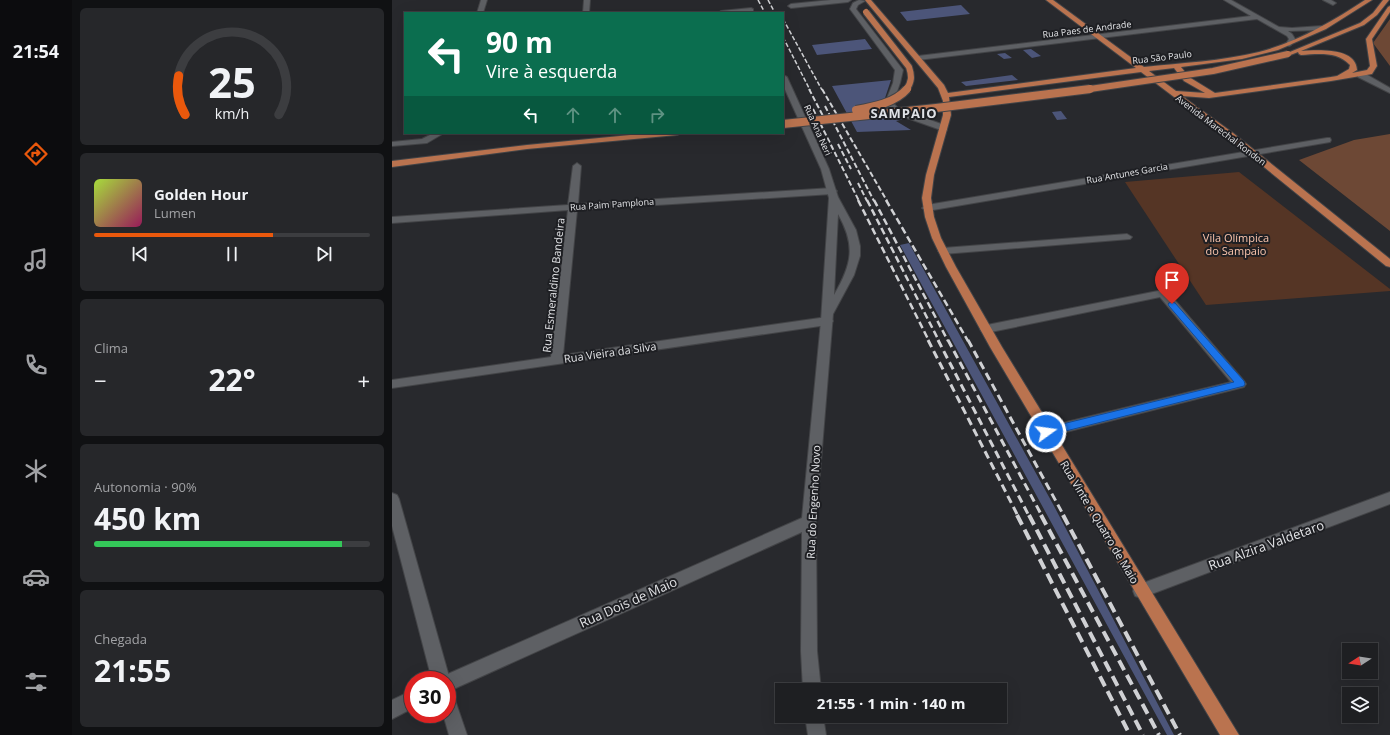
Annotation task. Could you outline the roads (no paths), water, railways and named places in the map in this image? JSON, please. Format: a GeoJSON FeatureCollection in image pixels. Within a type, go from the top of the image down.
{"type":"FeatureCollection","features":[{"type":"Feature","properties":{"kind":"main road","name":"Avenida Marechal Rondon"},"geometry":{"type":"LineString","coordinates":[[1049,0],[1251,152],[1390,264]]}},
{"type":"Feature","properties":{"kind":"main road"},"geometry":{"type":"LineString","coordinates":[[1358,16],[1369,0]]}},
{"type":"Feature","properties":{"kind":"main road","name":"Rua São Paulo"},"geometry":{"type":"LineString","coordinates":[[946,95],[1255,55],[1289,44],[1347,15],[1369,0]]}},
{"type":"Feature","properties":{"kind":"main road"},"geometry":{"type":"LineString","coordinates":[[784,124],[952,107],[1155,80],[1228,68],[1288,54],[1337,35],[1362,24],[1375,14],[1386,0]]}},
{"type":"Feature","properties":{"kind":"main road"},"geometry":{"type":"LineString","coordinates":[[865,3],[918,58],[946,95]]}},
{"type":"Feature","properties":{"kind":"main road"},"geometry":{"type":"LineString","coordinates":[[865,3],[909,67],[913,78],[903,93],[868,108]]}},
{"type":"Feature","properties":{"kind":"main road"},"geometry":{"type":"LineString","coordinates":[[784,117],[1101,81],[1137,81],[1171,91],[1211,95],[1361,75],[1373,70],[1374,62],[1369,48],[1369,39],[1390,8]]}},
{"type":"Feature","properties":{"kind":"main road"},"geometry":{"type":"LineString","coordinates":[[1337,35],[1352,21]]}},
{"type":"Feature","properties":{"kind":"main road"},"geometry":{"type":"LineString","coordinates":[[1288,54],[1328,53],[1351,61],[1353,65],[1352,70],[1332,79]]}},
{"type":"Feature","properties":{"kind":"main road"},"geometry":{"type":"LineString","coordinates":[[1176,65],[1180,72],[1211,95]]}},
{"type":"Feature","properties":{"kind":"main road","name":"Rua Vinte e Quatro de Maio"},"geometry":{"type":"LineString","coordinates":[[946,95],[948,104],[944,128],[926,192],[927,208],[943,251],[986,330],[1046,432],[1141,591],[1230,735]]}},
{"type":"Feature","properties":{"kind":"main road"},"geometry":{"type":"LineString","coordinates":[[1202,115],[1204,101],[1211,95]]}},
{"type":"Feature","properties":{"kind":"main road"},"geometry":{"type":"LineString","coordinates":[[393,164],[527,147],[664,134]]}},
{"type":"Feature","properties":{"kind":"street"},"geometry":{"type":"LineString","coordinates":[[480,12],[484,0]]}},
{"type":"Feature","properties":{"kind":"street"},"geometry":{"type":"LineString","coordinates":[[586,12],[587,0]]}},
{"type":"Feature","properties":{"kind":"street"},"geometry":{"type":"LineString","coordinates":[[791,6],[848,0]]}},
{"type":"Feature","properties":{"kind":"street"},"geometry":{"type":"LineString","coordinates":[[1227,0],[1290,35],[1292,39],[1289,44]]}},
{"type":"Feature","properties":{"kind":"street"},"geometry":{"type":"LineString","coordinates":[[1326,0],[1333,3]]}},
{"type":"Feature","properties":{"kind":"street"},"geometry":{"type":"LineString","coordinates":[[865,3],[855,4],[853,9],[899,70],[898,84],[893,90],[889,103],[896,111],[944,128]]}},
{"type":"Feature","properties":{"kind":"street"},"geometry":{"type":"LineString","coordinates":[[728,12],[751,9]]}},
{"type":"Feature","properties":{"kind":"street","name":"Rua Paes de Andrade"},"geometry":{"type":"LineString","coordinates":[[918,58],[1259,17]]}},
{"type":"Feature","properties":{"kind":"street"},"geometry":{"type":"LineString","coordinates":[[1275,27],[1292,30],[1322,28]]}},
{"type":"Feature","properties":{"kind":"street"},"geometry":{"type":"LineString","coordinates":[[1361,75],[1390,91]]}},
{"type":"Feature","properties":{"kind":"street","name":"Rua Ana Neri"},"geometry":{"type":"LineString","coordinates":[[784,79],[825,169],[833,194]]}},
{"type":"Feature","properties":{"kind":"street"},"geometry":{"type":"LineString","coordinates":[[392,144],[424,140],[438,134]]}},
{"type":"Feature","properties":{"kind":"street","name":"Rua Antunes Garcia"},"geometry":{"type":"LineString","coordinates":[[927,208],[1327,140]]}},
{"type":"Feature","properties":{"kind":"street","name":"Rua Esmeraldino Bandeira"},"geometry":{"type":"LineString","coordinates":[[557,360],[577,166]]}},
{"type":"Feature","properties":{"kind":"street","name":"Rua Paim Pamplona"},"geometry":{"type":"LineString","coordinates":[[392,220],[573,207],[833,194]]}},
{"type":"Feature","properties":{"kind":"street","name":"Rua do Engenho Novo"},"geometry":{"type":"LineString","coordinates":[[827,318],[849,276],[856,257],[852,234],[833,194]]}},
{"type":"Feature","properties":{"kind":"street","name":"Rua do Engenho Novo"},"geometry":{"type":"LineString","coordinates":[[811,683],[809,651],[809,522],[827,318],[833,194]]}},
{"type":"Feature","properties":{"kind":"street"},"geometry":{"type":"LineString","coordinates":[[943,251],[1127,238]]}},
{"type":"Feature","properties":{"kind":"street"},"geometry":{"type":"LineString","coordinates":[[986,330],[1163,293],[1240,384],[1046,432]]}},
{"type":"Feature","properties":{"kind":"street","name":"Rua Vieira da Silva"},"geometry":{"type":"LineString","coordinates":[[392,384],[827,318]]}},
{"type":"Feature","properties":{"kind":"street","name":"Rua Alzira Valdetaro"},"geometry":{"type":"LineString","coordinates":[[1141,591],[1390,498]]}},
{"type":"Feature","properties":{"kind":"street"},"geometry":{"type":"LineString","coordinates":[[392,499],[439,671]]}},
{"type":"Feature","properties":{"kind":"street","name":"Rua Dois de Maio"},"geometry":{"type":"LineString","coordinates":[[456,679],[809,522]]}},
{"type":"Feature","properties":{"kind":"street"},"geometry":{"type":"LineString","coordinates":[[392,710],[404,704]]}},
{"type":"Feature","properties":{"kind":"street"},"geometry":{"type":"LineString","coordinates":[[454,723],[458,735]]}},
{"type":"Feature","properties":{"kind":"street"},"geometry":{"type":"LineString","coordinates":[[815,723],[817,735]]}},
{"type":"Feature","properties":{"kind":"railway"},"geometry":{"type":"LineString","coordinates":[[758,0],[764,12]]}},
{"type":"Feature","properties":{"kind":"railway"},"geometry":{"type":"LineString","coordinates":[[768,0],[774,12]]}},
{"type":"Feature","properties":{"kind":"railway"},"geometry":{"type":"LineString","coordinates":[[784,21],[822,90]]}},
{"type":"Feature","properties":{"kind":"railway"},"geometry":{"type":"LineString","coordinates":[[784,39],[810,90]]}},
{"type":"Feature","properties":{"kind":"railway"},"geometry":{"type":"LineString","coordinates":[[809,89],[823,116]]}},
{"type":"Feature","properties":{"kind":"railway"},"geometry":{"type":"LineString","coordinates":[[822,89],[887,201]]}},
{"type":"Feature","properties":{"kind":"railway"},"geometry":{"type":"LineString","coordinates":[[825,106],[874,201]]}},
{"type":"Feature","properties":{"kind":"railway"},"geometry":{"type":"LineString","coordinates":[[813,109],[859,201]]}},
{"type":"Feature","properties":{"kind":"railway"},"geometry":{"type":"LineString","coordinates":[[838,144],[851,169]]}},
{"type":"Feature","properties":{"kind":"railway"},"geometry":{"type":"LineString","coordinates":[[858,183],[867,201]]}},
{"type":"Feature","properties":{"kind":"railway"},"geometry":{"type":"LineString","coordinates":[[858,200],[929,341]]}},
{"type":"Feature","properties":{"kind":"railway"},"geometry":{"type":"LineString","coordinates":[[867,200],[939,341]]}},
{"type":"Feature","properties":{"kind":"railway"},"geometry":{"type":"LineString","coordinates":[[874,200],[948,341]]}},
{"type":"Feature","properties":{"kind":"railway"},"geometry":{"type":"LineString","coordinates":[[886,200],[968,341]]}},
{"type":"Feature","properties":{"kind":"railway"},"geometry":{"type":"LineString","coordinates":[[928,340],[1018,516]]}},
{"type":"Feature","properties":{"kind":"railway"},"geometry":{"type":"LineString","coordinates":[[938,340],[1029,516]]}},
{"type":"Feature","properties":{"kind":"railway"},"geometry":{"type":"LineString","coordinates":[[948,340],[1042,516]]}},
{"type":"Feature","properties":{"kind":"railway"},"geometry":{"type":"LineString","coordinates":[[968,340],[1064,516]]}},
{"type":"Feature","properties":{"kind":"railway"},"geometry":{"type":"LineString","coordinates":[[1017,515],[1130,735]]}},
{"type":"Feature","properties":{"kind":"railway"},"geometry":{"type":"LineString","coordinates":[[1029,515],[1143,735]]}},
{"type":"Feature","properties":{"kind":"railway"},"geometry":{"type":"LineString","coordinates":[[1041,515],[1159,735]]}},
{"type":"Feature","properties":{"kind":"railway"},"geometry":{"type":"LineString","coordinates":[[1063,515],[1180,735]]}},
{"type":"Feature","properties":{"kind":"district","name":"SAMPAIO"},"geometry":{"type":"Point","coordinates":[904,113]}},
{"type":"Feature","properties":{"kind":"park label","name":"Vila Olímpica do Sampaio"},"geometry":{"type":"Point","coordinates":[1236,243]}}]}
